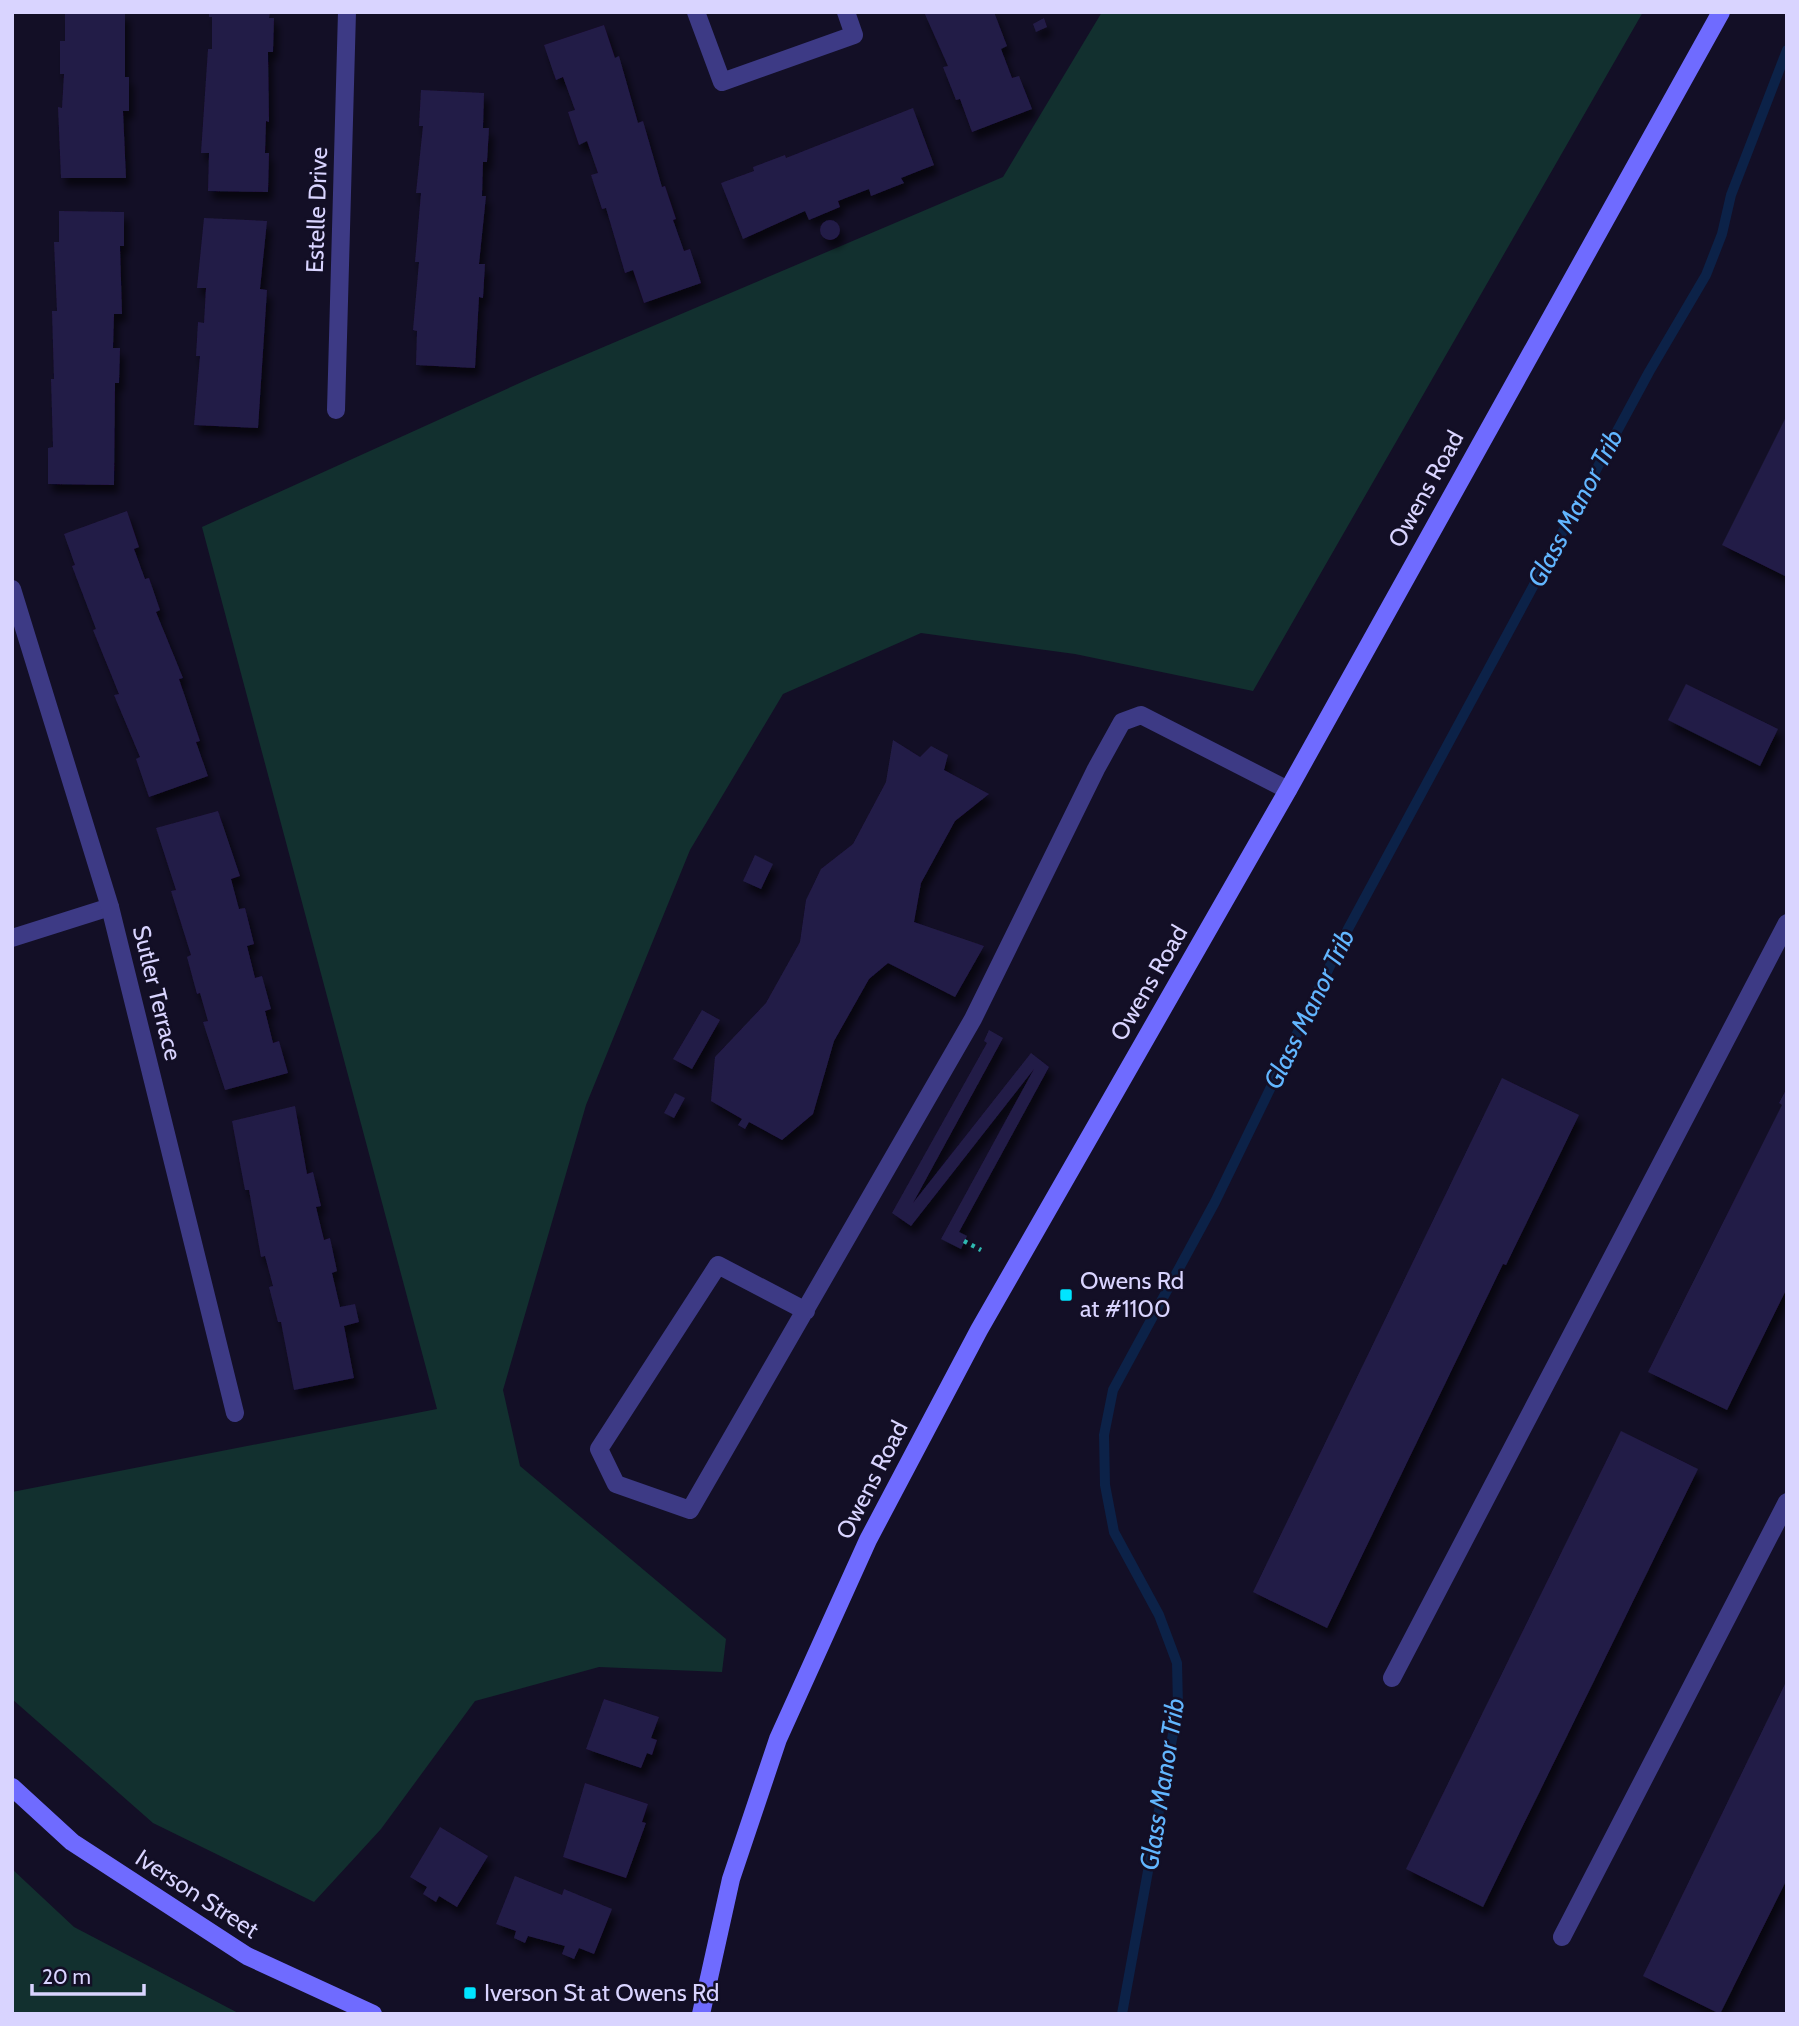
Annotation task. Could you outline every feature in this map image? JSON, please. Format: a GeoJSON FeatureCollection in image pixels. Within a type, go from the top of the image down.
{"type":"FeatureCollection","features":[{"type":"Feature","properties":{"kind":"street","name":"Estelle Drive"},"geometry":{"type":"LineString","coordinates":[[335,410],[347,12]]}},
{"type":"Feature","properties":{"kind":"street"},"geometry":{"type":"LineString","coordinates":[[696,12],[722,82],[854,35],[846,12]]}},
{"type":"Feature","properties":{"kind":"street","name":"Owens Road"},"geometry":{"type":"LineString","coordinates":[[701,2014],[731,1879],[778,1740],[868,1540],[979,1330],[1288,790],[1721,12]]}},
{"type":"Feature","properties":{"kind":"street","name":"Sutler Terrace"},"geometry":{"type":"LineString","coordinates":[[12,589],[110,907],[235,1413]]}},
{"type":"Feature","properties":{"kind":"street"},"geometry":{"type":"LineString","coordinates":[[806,1311],[718,1265],[599,1449],[616,1484],[690,1510],[806,1311],[973,1019],[1122,722],[1141,715],[1288,790]]}},
{"type":"Feature","properties":{"kind":"street"},"geometry":{"type":"LineString","coordinates":[[12,938],[110,907]]}},
{"type":"Feature","properties":{"kind":"street"},"geometry":{"type":"LineString","coordinates":[[1392,1678],[1787,923]]}},
{"type":"Feature","properties":{"kind":"street"},"geometry":{"type":"LineString","coordinates":[[1562,1937],[1787,1502]]}},
{"type":"Feature","properties":{"kind":"street","name":"Iverson Street"},"geometry":{"type":"LineString","coordinates":[[12,1787],[72,1842],[247,1956],[373,2014]]}},
{"type":"Feature","properties":{"kind":"path"},"geometry":{"type":"LineString","coordinates":[[964,1241],[982,1250]]}},
{"type":"Feature","properties":{"kind":"green space"},"geometry":{"type":"Polygon","coordinates":[[[1102,12],[1643,12],[1253,691],[1075,654],[921,633],[783,694],[690,850],[586,1105],[503,1390],[520,1466],[726,1639],[722,1672],[599,1667],[475,1701],[381,1829],[314,1902],[153,1823],[12,1699],[12,1492],[437,1409],[202,527],[533,377],[1003,177],[1102,12]]]}},
{"type":"Feature","properties":{"kind":"green space"},"geometry":{"type":"Polygon","coordinates":[[[12,1869],[74,1927],[240,2014],[12,2014],[12,1869]]]}},
{"type":"Feature","properties":{"kind":"building"},"geometry":{"type":"Polygon","coordinates":[[[65,12],[125,12],[125,77],[129,77],[129,111],[123,111],[126,178],[61,178],[58,107],[62,108],[64,74],[60,74],[60,41],[65,41],[65,12]]]}},
{"type":"Feature","properties":{"kind":"building"},"geometry":{"type":"Polygon","coordinates":[[[209,12],[270,12],[269,18],[274,18],[273,52],[268,52],[269,122],[266,121],[265,153],[269,153],[268,192],[208,191],[209,153],[201,153],[208,49],[212,49],[212,17],[209,17],[209,12]]]}},
{"type":"Feature","properties":{"kind":"building"},"geometry":{"type":"Polygon","coordinates":[[[924,12],[994,12],[1007,46],[1001,49],[1012,78],[1019,76],[1032,109],[972,132],[960,99],[956,100],[943,67],[948,66],[924,12]]]}},
{"type":"Feature","properties":{"kind":"building"},"geometry":{"type":"Polygon","coordinates":[[[1044,18],[1047,27],[1036,32],[1033,24],[1044,18]]]}},
{"type":"Feature","properties":{"kind":"building"},"geometry":{"type":"Polygon","coordinates":[[[604,25],[615,58],[619,56],[638,123],[643,121],[684,251],[690,249],[701,283],[644,303],[633,270],[625,273],[606,208],[602,209],[591,175],[598,173],[587,141],[579,145],[568,112],[575,110],[563,77],[556,80],[544,45],[604,25]]]}},
{"type":"Feature","properties":{"kind":"building"},"geometry":{"type":"Polygon","coordinates":[[[421,90],[484,93],[483,128],[489,128],[487,162],[483,162],[482,196],[486,196],[479,264],[485,264],[483,298],[479,297],[475,368],[416,365],[417,331],[413,330],[419,262],[415,262],[421,193],[416,193],[423,126],[419,126],[421,90]]]}},
{"type":"Feature","properties":{"kind":"building"},"geometry":{"type":"Polygon","coordinates":[[[913,108],[934,165],[901,178],[904,183],[871,196],[869,189],[838,201],[840,207],[809,220],[805,211],[743,239],[721,183],[754,171],[753,167],[785,155],[786,158],[913,108]]]}},
{"type":"Feature","properties":{"kind":"building"},"geometry":{"type":"Polygon","coordinates":[[[59,211],[124,212],[124,246],[120,246],[122,314],[114,314],[113,348],[120,348],[119,383],[115,383],[114,485],[48,484],[48,448],[53,447],[52,311],[57,311],[54,242],[59,242],[59,211]]]}},
{"type":"Feature","properties":{"kind":"building"},"geometry":{"type":"Polygon","coordinates":[[[204,218],[267,221],[260,289],[267,290],[258,428],[194,425],[200,356],[196,356],[198,322],[204,323],[206,288],[197,288],[204,218]]]}},
{"type":"Feature","properties":{"kind":"building"},"geometry":{"type":"Polygon","coordinates":[[[830,220],[837,223],[840,230],[837,237],[830,240],[823,237],[820,230],[823,223],[830,220]]]}},
{"type":"Feature","properties":{"kind":"building"},"geometry":{"type":"Polygon","coordinates":[[[1787,415],[1787,577],[1722,545],[1787,415]]]}},
{"type":"Feature","properties":{"kind":"building"},"geometry":{"type":"Polygon","coordinates":[[[127,511],[139,547],[134,549],[145,579],[149,578],[160,610],[156,612],[183,678],[179,679],[200,741],[196,742],[208,776],[149,797],[136,759],[140,757],[114,695],[119,694],[93,630],[96,629],[72,566],[75,565],[64,534],[127,511]]]}},
{"type":"Feature","properties":{"kind":"building"},"geometry":{"type":"Polygon","coordinates":[[[1686,684],[1778,729],[1760,766],[1668,720],[1686,684]]]}},
{"type":"Feature","properties":{"kind":"building"},"geometry":{"type":"Polygon","coordinates":[[[893,740],[920,757],[931,746],[948,755],[944,770],[989,794],[955,821],[921,883],[914,922],[984,946],[955,997],[888,963],[869,979],[834,1041],[813,1114],[782,1140],[749,1122],[745,1129],[738,1125],[742,1119],[711,1101],[715,1057],[766,1003],[800,942],[806,900],[821,869],[853,844],[886,782],[893,740]]]}},
{"type":"Feature","properties":{"kind":"building"},"geometry":{"type":"Polygon","coordinates":[[[218,811],[240,876],[231,879],[239,909],[245,908],[254,944],[247,946],[255,978],[262,976],[271,1009],[265,1011],[273,1043],[279,1041],[288,1073],[225,1090],[203,1022],[208,1021],[187,957],[191,955],[171,891],[176,890],[156,828],[218,811]]]}},
{"type":"Feature","properties":{"kind":"building"},"geometry":{"type":"Polygon","coordinates":[[[755,855],[773,864],[761,889],[743,881],[755,855]]]}},
{"type":"Feature","properties":{"kind":"building"},"geometry":{"type":"Polygon","coordinates":[[[702,1010],[720,1020],[692,1069],[673,1059],[702,1010]]]}},
{"type":"Feature","properties":{"kind":"building"},"geometry":{"type":"Polygon","coordinates":[[[989,1030],[1003,1038],[913,1203],[1031,1053],[1049,1067],[959,1232],[967,1236],[961,1249],[941,1239],[1034,1069],[911,1226],[892,1213],[987,1043],[984,1041],[989,1030]]]}},
{"type":"Feature","properties":{"kind":"building"},"geometry":{"type":"Polygon","coordinates":[[[1502,1078],[1579,1115],[1506,1265],[1503,1264],[1327,1628],[1253,1592],[1502,1078]]]}},
{"type":"Feature","properties":{"kind":"building"},"geometry":{"type":"Polygon","coordinates":[[[1787,1088],[1787,1288],[1727,1410],[1648,1372],[1782,1105],[1779,1103],[1787,1088]]]}},
{"type":"Feature","properties":{"kind":"building"},"geometry":{"type":"Polygon","coordinates":[[[675,1093],[685,1098],[674,1118],[664,1113],[675,1093]]]}},
{"type":"Feature","properties":{"kind":"building"},"geometry":{"type":"Polygon","coordinates":[[[295,1106],[307,1174],[313,1172],[321,1206],[316,1207],[324,1240],[330,1238],[337,1271],[332,1273],[340,1307],[355,1304],[359,1322],[344,1326],[354,1378],[294,1390],[281,1322],[278,1322],[269,1287],[273,1286],[265,1256],[261,1257],[249,1190],[245,1190],[232,1121],[295,1106]]]}},
{"type":"Feature","properties":{"kind":"building"},"geometry":{"type":"Polygon","coordinates":[[[1621,1431],[1698,1469],[1483,1907],[1406,1869],[1621,1431]]]}},
{"type":"Feature","properties":{"kind":"building"},"geometry":{"type":"Polygon","coordinates":[[[1787,1680],[1787,1879],[1720,2014],[1643,1976],[1787,1680]]]}},
{"type":"Feature","properties":{"kind":"building"},"geometry":{"type":"Polygon","coordinates":[[[604,1699],[659,1717],[651,1738],[657,1740],[652,1755],[647,1753],[641,1768],[586,1749],[604,1699]]]}},
{"type":"Feature","properties":{"kind":"building"},"geometry":{"type":"Polygon","coordinates":[[[585,1783],[648,1804],[642,1822],[646,1823],[626,1878],[563,1857],[585,1783]]]}},
{"type":"Feature","properties":{"kind":"building"},"geometry":{"type":"Polygon","coordinates":[[[440,1827],[488,1856],[457,1907],[439,1896],[436,1902],[423,1894],[427,1887],[410,1877],[440,1827]]]}},
{"type":"Feature","properties":{"kind":"building"},"geometry":{"type":"Polygon","coordinates":[[[515,1876],[562,1895],[564,1889],[612,1909],[594,1954],[579,1948],[574,1959],[562,1954],[565,1946],[528,1936],[525,1943],[514,1938],[516,1931],[496,1924],[515,1876]]]}},
{"type":"Feature","properties":{"kind":"waterway","name":"Glass Manor Trib"},"geometry":{"type":"LineString","coordinates":[[1122,2014],[1178,1706],[1177,1663],[1159,1615],[1114,1532],[1105,1485],[1104,1435],[1113,1390],[1215,1202],[1348,929],[1649,372],[1706,275],[1722,234],[1731,195],[1787,50]]}},
{"type":"Feature","properties":{"kind":"place","name":"Owens Rd at #1100"},"geometry":{"type":"Point","coordinates":[1066,1295]}},
{"type":"Feature","properties":{"kind":"place","name":"Iverson St at Owens Rd"},"geometry":{"type":"Point","coordinates":[470,1993]}}]}
